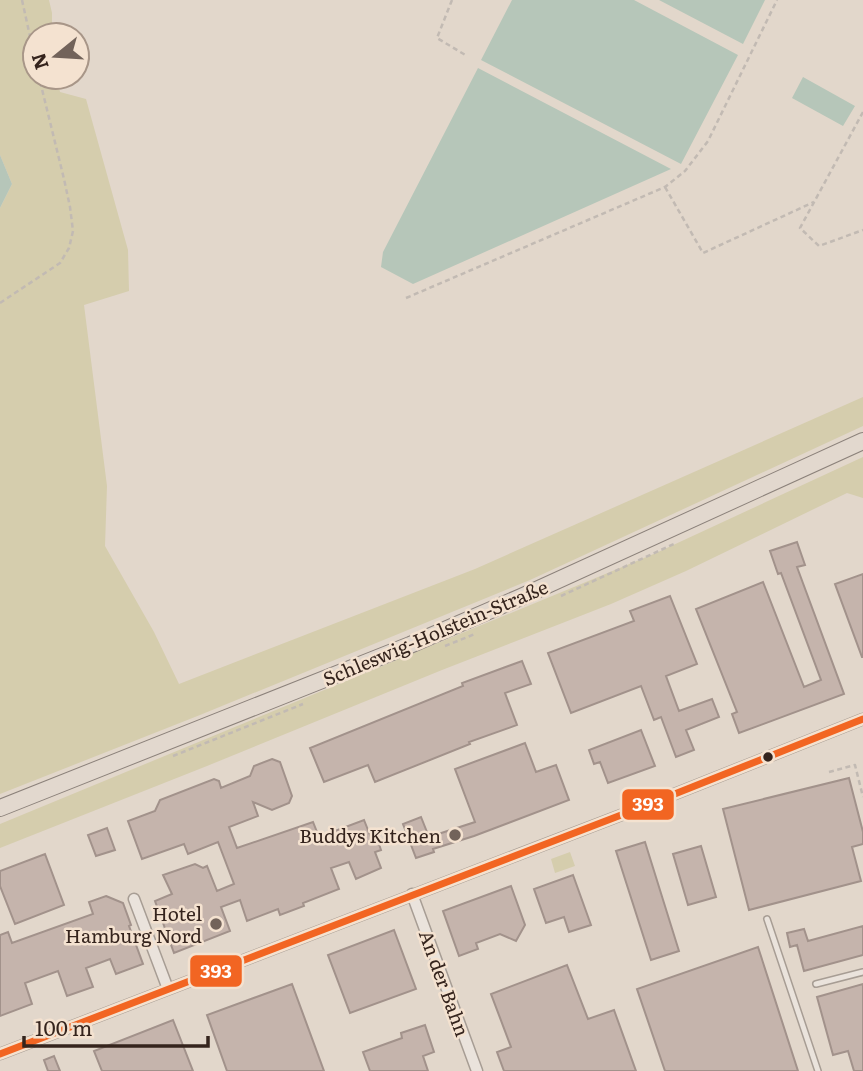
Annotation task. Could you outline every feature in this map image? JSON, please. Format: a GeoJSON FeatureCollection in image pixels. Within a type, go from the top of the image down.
{"type":"FeatureCollection","features":[{"type":"Feature","properties":{"kind":"main road","name":"Schleswig-Holstein-Straße"},"geometry":{"type":"LineString","coordinates":[[0,808],[422,640],[863,441]]}},
{"type":"Feature","properties":{"kind":"street"},"geometry":{"type":"LineString","coordinates":[[0,1054],[863,719]]}},
{"type":"Feature","properties":{"kind":"street","name":"An der Bahn"},"geometry":{"type":"LineString","coordinates":[[412,894],[477,1071]]}},
{"type":"Feature","properties":{"kind":"street"},"geometry":{"type":"LineString","coordinates":[[134,899],[168,989]]}},
{"type":"Feature","properties":{"kind":"lane"},"geometry":{"type":"LineString","coordinates":[[767,919],[818,1071]]}},
{"type":"Feature","properties":{"kind":"lane"},"geometry":{"type":"LineString","coordinates":[[816,984],[863,972]]}},
{"type":"Feature","properties":{"kind":"path"},"geometry":{"type":"LineString","coordinates":[[22,0],[27,21]]}},
{"type":"Feature","properties":{"kind":"path"},"geometry":{"type":"LineString","coordinates":[[452,0],[437,38],[467,56]]}},
{"type":"Feature","properties":{"kind":"path"},"geometry":{"type":"LineString","coordinates":[[406,298],[665,187],[685,171],[708,141],[777,0]]}},
{"type":"Feature","properties":{"kind":"path"},"geometry":{"type":"LineString","coordinates":[[0,303],[60,263],[69,248],[73,231],[64,179],[42,91]]}},
{"type":"Feature","properties":{"kind":"path"},"geometry":{"type":"LineString","coordinates":[[863,112],[800,228],[819,246],[863,230]]}},
{"type":"Feature","properties":{"kind":"path"},"geometry":{"type":"LineString","coordinates":[[665,187],[703,253],[814,202]]}},
{"type":"Feature","properties":{"kind":"path"},"geometry":{"type":"LineString","coordinates":[[829,772],[855,765],[863,797]]}},
{"type":"Feature","properties":{"kind":"shaded area"},"geometry":{"type":"Polygon","coordinates":[[[0,0],[49,0],[52,21],[21,21],[21,91],[60,91],[86,99],[128,250],[129,291],[84,305],[107,486],[105,546],[154,632],[179,684],[475,569],[863,397],[863,426],[530,580],[0,794],[0,208],[12,184],[0,155],[0,0]]]}},
{"type":"Feature","properties":{"kind":"shaded area"},"geometry":{"type":"Polygon","coordinates":[[[512,0],[634,0],[738,55],[681,164],[481,60],[512,0]]]}},
{"type":"Feature","properties":{"kind":"shaded area"},"geometry":{"type":"Polygon","coordinates":[[[659,0],[765,0],[743,44],[659,0]]]}},
{"type":"Feature","properties":{"kind":"shaded area"},"geometry":{"type":"Polygon","coordinates":[[[478,68],[671,169],[413,284],[381,267],[383,252],[478,68]]]}},
{"type":"Feature","properties":{"kind":"shaded area"},"geometry":{"type":"Polygon","coordinates":[[[803,77],[855,106],[843,126],[792,98],[803,77]]]}},
{"type":"Feature","properties":{"kind":"shaded area"},"geometry":{"type":"Polygon","coordinates":[[[0,155],[12,184],[0,208],[0,155]]]}},
{"type":"Feature","properties":{"kind":"shaded area"},"geometry":{"type":"Polygon","coordinates":[[[863,457],[863,498],[847,493],[611,604],[0,848],[0,824],[656,553],[863,457]]]}},
{"type":"Feature","properties":{"kind":"shaded area"},"geometry":{"type":"Polygon","coordinates":[[[570,852],[575,866],[555,873],[551,859],[570,852]]]}},
{"type":"Feature","properties":{"kind":"building"},"geometry":{"type":"Polygon","coordinates":[[[797,542],[805,565],[797,567],[844,694],[739,733],[732,714],[737,712],[696,609],[763,582],[804,687],[821,680],[781,573],[778,574],[770,551],[797,542]]]}},
{"type":"Feature","properties":{"kind":"building"},"geometry":{"type":"Polygon","coordinates":[[[863,574],[863,657],[862,657],[835,584],[863,574]]]}},
{"type":"Feature","properties":{"kind":"building"},"geometry":{"type":"Polygon","coordinates":[[[670,596],[697,664],[666,676],[679,711],[712,699],[719,717],[686,730],[694,750],[676,757],[661,717],[654,720],[641,686],[571,713],[548,653],[634,621],[630,611],[670,596]]]}},
{"type":"Feature","properties":{"kind":"building"},"geometry":{"type":"Polygon","coordinates":[[[522,661],[531,684],[505,693],[517,725],[469,742],[470,744],[375,782],[368,765],[324,782],[310,748],[463,686],[462,683],[522,661]]]}},
{"type":"Feature","properties":{"kind":"building"},"geometry":{"type":"Polygon","coordinates":[[[641,730],[655,766],[608,783],[600,762],[594,764],[589,750],[641,730]]]}},
{"type":"Feature","properties":{"kind":"building"},"geometry":{"type":"Polygon","coordinates":[[[525,743],[536,772],[556,765],[569,800],[433,849],[434,852],[416,858],[403,824],[421,817],[429,837],[475,822],[455,769],[525,743]]]}},
{"type":"Feature","properties":{"kind":"building"},"geometry":{"type":"Polygon","coordinates":[[[272,759],[280,762],[292,796],[289,803],[272,810],[253,802],[258,816],[229,827],[237,848],[313,822],[319,837],[364,820],[372,840],[377,838],[381,850],[375,852],[381,868],[356,879],[349,862],[331,868],[339,889],[280,915],[278,909],[247,921],[240,900],[221,907],[230,931],[174,953],[155,901],[172,894],[163,875],[195,864],[203,868],[207,866],[217,891],[234,884],[218,842],[188,854],[184,844],[142,859],[128,821],[155,811],[160,800],[214,779],[219,781],[221,788],[250,776],[254,766],[272,759]]]}},
{"type":"Feature","properties":{"kind":"building"},"geometry":{"type":"Polygon","coordinates":[[[849,778],[863,832],[863,844],[852,847],[861,881],[749,910],[723,809],[849,778]]]}},
{"type":"Feature","properties":{"kind":"building"},"geometry":{"type":"Polygon","coordinates":[[[107,828],[115,850],[96,856],[88,835],[107,828]]]}},
{"type":"Feature","properties":{"kind":"building"},"geometry":{"type":"Polygon","coordinates":[[[645,842],[679,951],[651,960],[616,851],[645,842]]]}},
{"type":"Feature","properties":{"kind":"building"},"geometry":{"type":"Polygon","coordinates":[[[701,846],[716,897],[688,905],[673,854],[701,846]]]}},
{"type":"Feature","properties":{"kind":"building"},"geometry":{"type":"Polygon","coordinates":[[[45,854],[64,905],[15,924],[0,886],[0,871],[45,854]]]}},
{"type":"Feature","properties":{"kind":"building"},"geometry":{"type":"Polygon","coordinates":[[[573,875],[591,925],[569,932],[564,917],[546,923],[534,889],[573,875]]]}},
{"type":"Feature","properties":{"kind":"building"},"geometry":{"type":"Polygon","coordinates":[[[511,886],[525,925],[516,941],[500,934],[476,943],[478,949],[459,956],[443,911],[511,886]]]}},
{"type":"Feature","properties":{"kind":"building"},"geometry":{"type":"Polygon","coordinates":[[[106,896],[123,903],[143,964],[116,974],[110,959],[86,968],[93,987],[67,996],[58,971],[25,983],[32,1004],[0,1016],[0,935],[8,932],[12,943],[93,914],[89,902],[106,896]]]}},
{"type":"Feature","properties":{"kind":"building"},"geometry":{"type":"Polygon","coordinates":[[[863,926],[863,955],[804,971],[797,945],[790,947],[787,933],[804,929],[808,941],[863,926]]]}},
{"type":"Feature","properties":{"kind":"building"},"geometry":{"type":"Polygon","coordinates":[[[394,930],[416,989],[350,1013],[328,955],[394,930]]]}},
{"type":"Feature","properties":{"kind":"building"},"geometry":{"type":"Polygon","coordinates":[[[758,947],[798,1071],[665,1071],[637,989],[758,947]]]}},
{"type":"Feature","properties":{"kind":"building"},"geometry":{"type":"Polygon","coordinates":[[[567,965],[588,1019],[614,1010],[636,1071],[504,1071],[497,1052],[511,1047],[491,994],[567,965]]]}},
{"type":"Feature","properties":{"kind":"building"},"geometry":{"type":"Polygon","coordinates":[[[292,984],[324,1071],[227,1071],[207,1015],[292,984]]]}},
{"type":"Feature","properties":{"kind":"building"},"geometry":{"type":"Polygon","coordinates":[[[863,984],[863,1071],[854,1071],[848,1051],[833,1055],[817,997],[863,984]]]}},
{"type":"Feature","properties":{"kind":"building"},"geometry":{"type":"Polygon","coordinates":[[[173,1020],[193,1071],[102,1071],[94,1051],[173,1020]]]}},
{"type":"Feature","properties":{"kind":"building"},"geometry":{"type":"Polygon","coordinates":[[[425,1025],[434,1052],[423,1056],[428,1071],[370,1071],[363,1052],[402,1038],[401,1033],[425,1025]]]}},
{"type":"Feature","properties":{"kind":"building"},"geometry":{"type":"Polygon","coordinates":[[[54,1056],[60,1071],[48,1071],[44,1060],[54,1056]]]}},
{"type":"Feature","properties":{"kind":"transit line","name":"393"},"geometry":{"type":"LineString","coordinates":[[0,1054],[863,719]]}},
{"type":"Feature","properties":{"kind":"place","name":"Buddys Kitchen"},"geometry":{"type":"Point","coordinates":[455,835]}},
{"type":"Feature","properties":{"kind":"place","name":"Hotel Hamburg Nord"},"geometry":{"type":"Point","coordinates":[216,924]}}]}
